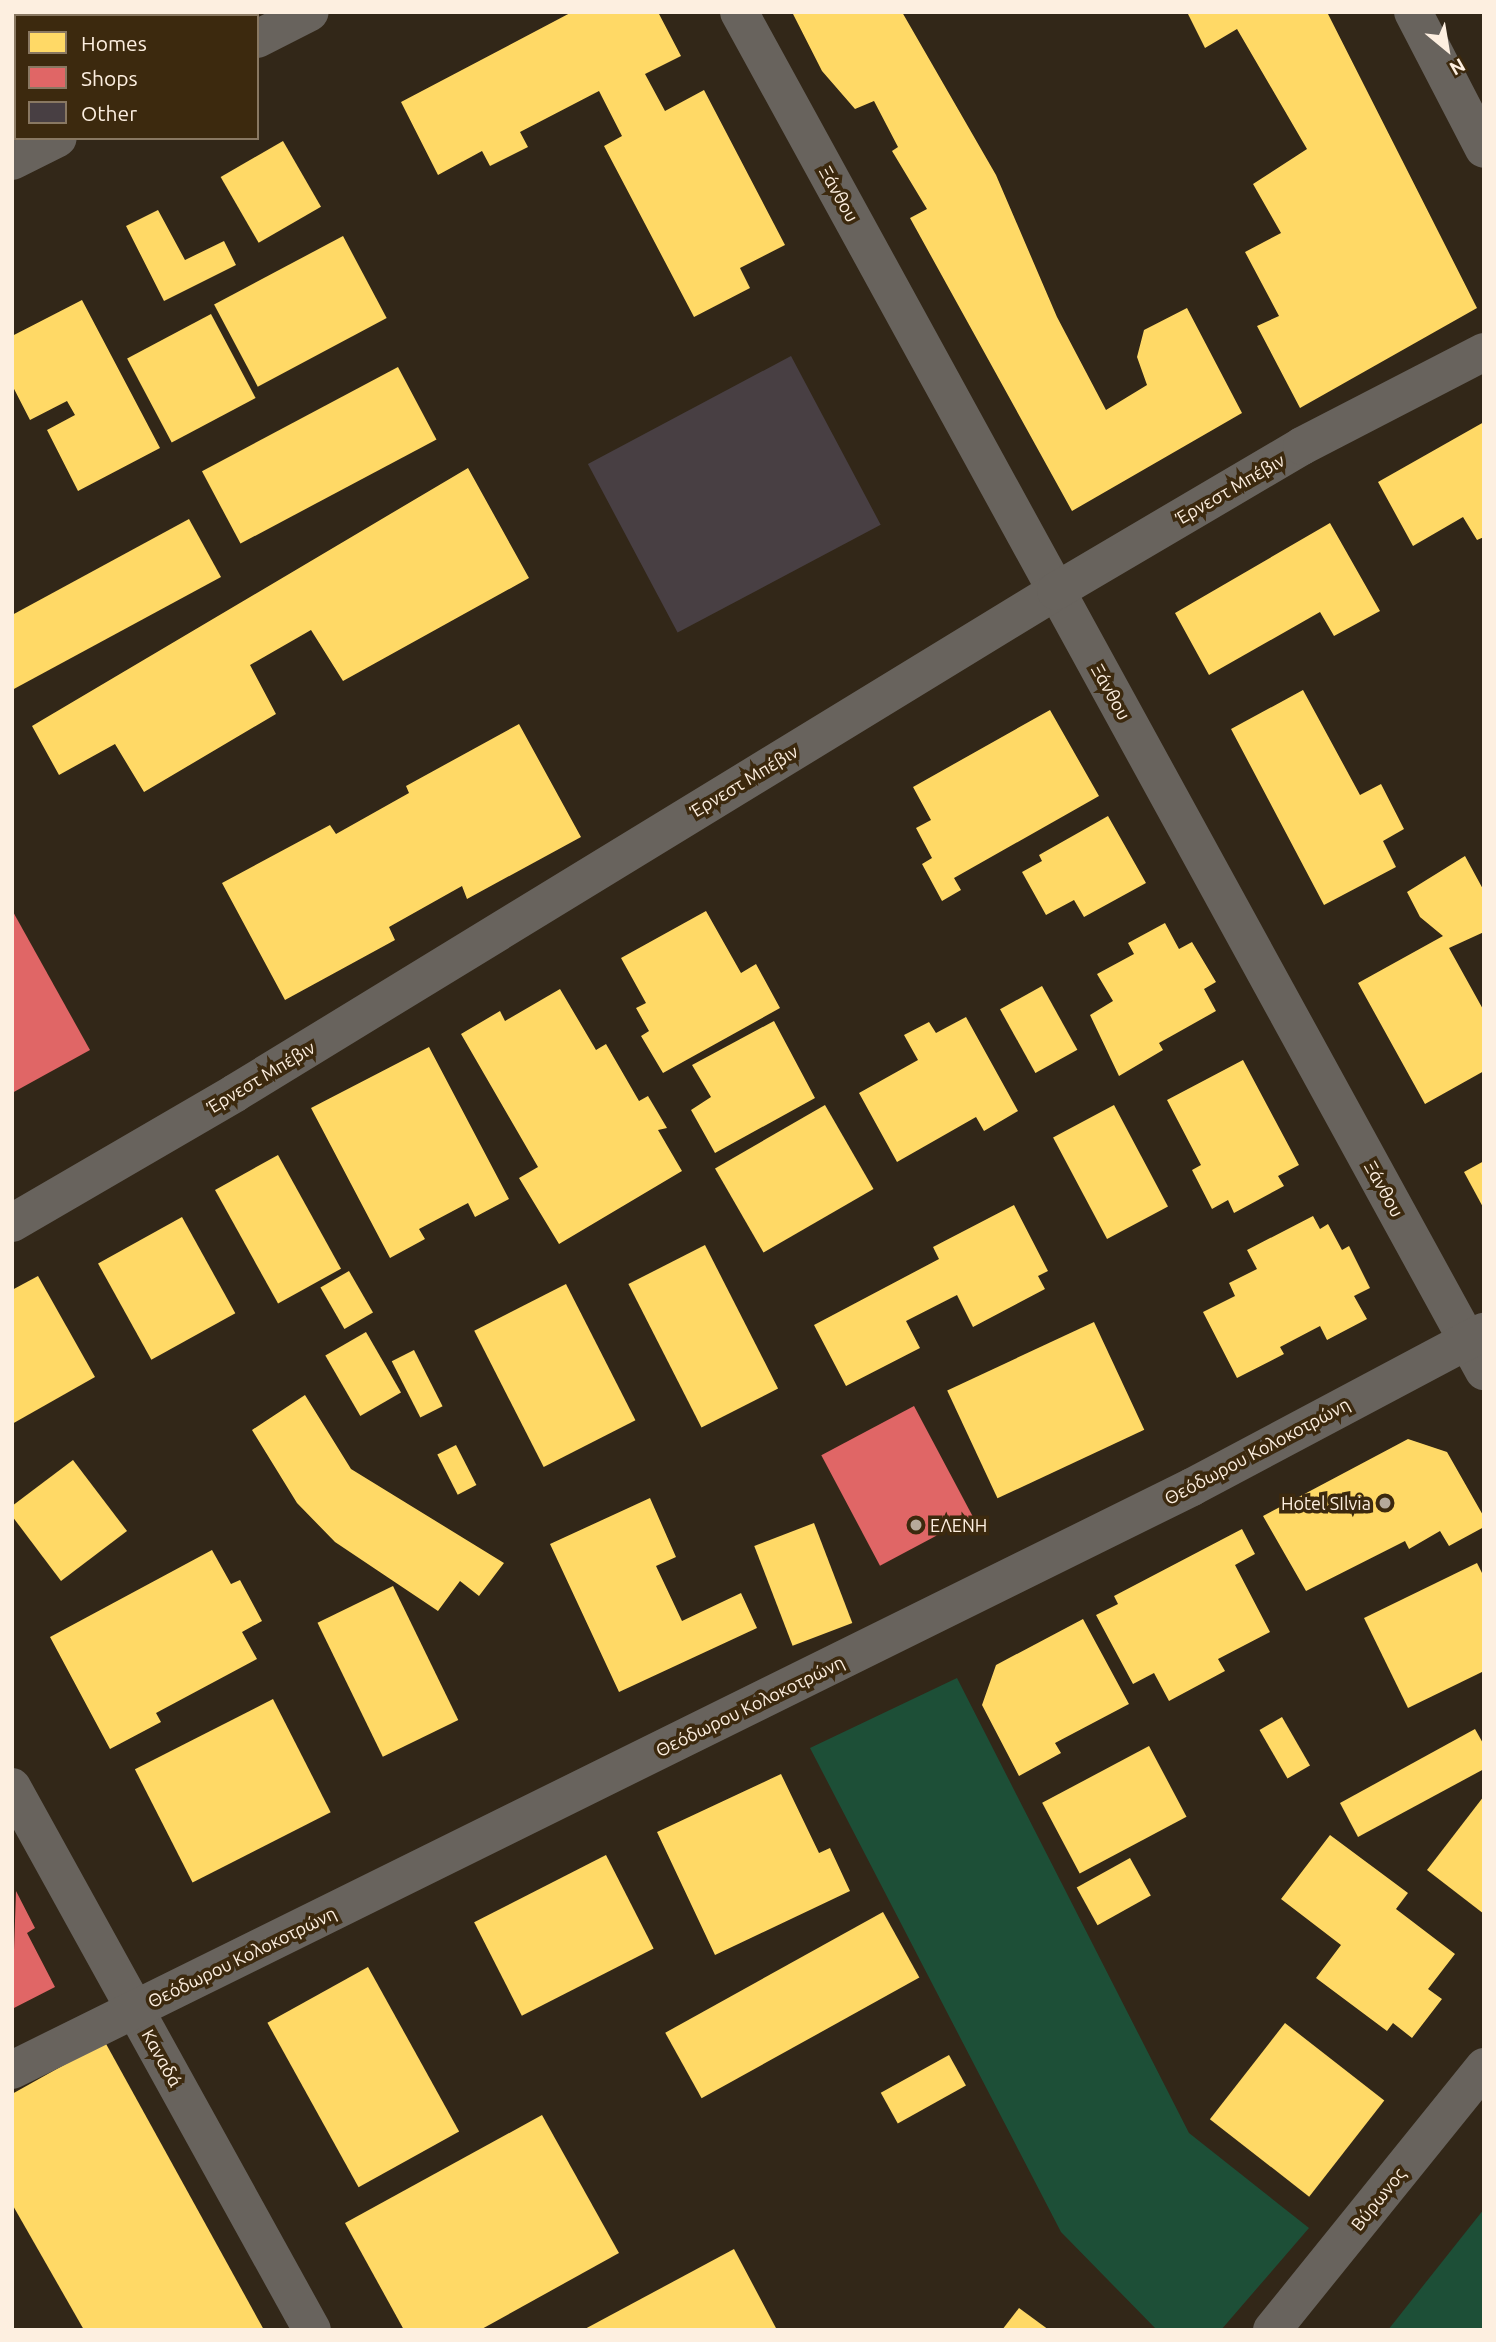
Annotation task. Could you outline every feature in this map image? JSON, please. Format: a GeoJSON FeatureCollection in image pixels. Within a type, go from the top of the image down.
{"type":"FeatureCollection","features":[{"type":"Feature","properties":{"kind":"street"},"geometry":{"type":"LineString","coordinates":[[259,38],[310,12]]}},
{"type":"Feature","properties":{"kind":"street","name":"Ξάνθου"},"geometry":{"type":"LineString","coordinates":[[739,12],[1056,591],[1478,1347]]}},
{"type":"Feature","properties":{"kind":"street"},"geometry":{"type":"LineString","coordinates":[[1413,12],[1484,149]]}},
{"type":"Feature","properties":{"kind":"street"},"geometry":{"type":"LineString","coordinates":[[12,161],[54,140]]}},
{"type":"Feature","properties":{"kind":"street","name":"Έρνεστ Μπέβιν"},"geometry":{"type":"LineString","coordinates":[[12,1223],[235,1093],[1056,591],[1296,450],[1484,352]]}},
{"type":"Feature","properties":{"kind":"street","name":"Θεόδωρου Κολοκοτρώνη"},"geometry":{"type":"LineString","coordinates":[[12,2070],[1478,1347]]}},
{"type":"Feature","properties":{"kind":"street","name":"Καναδά"},"geometry":{"type":"LineString","coordinates":[[12,1787],[312,2330]]}},
{"type":"Feature","properties":{"kind":"street","name":"Βύρωνος"},"geometry":{"type":"LineString","coordinates":[[1272,2330],[1484,2067]]}},
{"type":"Feature","properties":{"kind":"green space"},"geometry":{"type":"Polygon","coordinates":[[[957,1678],[1189,2133],[1309,2228],[1221,2330],[1157,2330],[1061,2232],[810,1748],[957,1678]]]}},
{"type":"Feature","properties":{"kind":"green space"},"geometry":{"type":"Polygon","coordinates":[[[1484,2209],[1484,2330],[1388,2330],[1484,2209]]]}},
{"type":"Feature","properties":{"kind":"building: Homes"},"geometry":{"type":"Polygon","coordinates":[[[20,12],[129,12],[129,14],[20,12]]]}},
{"type":"Feature","properties":{"kind":"building: Homes"},"geometry":{"type":"Polygon","coordinates":[[[572,12],[658,12],[681,56],[645,74],[665,111],[704,90],[785,245],[740,268],[750,288],[694,317],[604,146],[622,136],[599,91],[520,132],[528,147],[490,166],[482,151],[438,175],[401,102],[572,12]]]}},
{"type":"Feature","properties":{"kind":"building: Homes"},"geometry":{"type":"Polygon","coordinates":[[[792,12],[902,12],[996,175],[1057,317],[1106,410],[1147,385],[1137,357],[1144,330],[1187,308],[1242,413],[1072,511],[910,218],[927,209],[892,151],[898,147],[874,101],[855,109],[822,71],[792,12]]]}},
{"type":"Feature","properties":{"kind":"building: Homes"},"geometry":{"type":"Polygon","coordinates":[[[1187,12],[1327,12],[1477,308],[1300,408],[1257,326],[1279,316],[1245,252],[1281,233],[1253,184],[1307,149],[1237,29],[1205,48],[1187,12]]]}},
{"type":"Feature","properties":{"kind":"building: Homes"},"geometry":{"type":"Polygon","coordinates":[[[283,141],[321,207],[259,243],[221,177],[283,141]]]}},
{"type":"Feature","properties":{"kind":"building: Homes"},"geometry":{"type":"Polygon","coordinates":[[[158,210],[185,260],[224,241],[236,265],[164,301],[126,226],[158,210]]]}},
{"type":"Feature","properties":{"kind":"building: Homes"},"geometry":{"type":"Polygon","coordinates":[[[343,236],[387,318],[258,387],[214,305],[343,236]]]}},
{"type":"Feature","properties":{"kind":"building: Homes"},"geometry":{"type":"Polygon","coordinates":[[[82,300],[160,448],[78,491],[47,430],[75,415],[67,401],[30,420],[12,385],[12,336],[82,300]]]}},
{"type":"Feature","properties":{"kind":"building: Homes"},"geometry":{"type":"Polygon","coordinates":[[[211,314],[256,398],[172,442],[127,359],[211,314]]]}},
{"type":"Feature","properties":{"kind":"building: Homes"},"geometry":{"type":"Polygon","coordinates":[[[398,367],[436,439],[240,544],[202,471],[398,367]]]}},
{"type":"Feature","properties":{"kind":"building: Homes"},"geometry":{"type":"Polygon","coordinates":[[[1484,422],[1484,537],[1477,540],[1463,517],[1413,546],[1378,482],[1484,422]]]}},
{"type":"Feature","properties":{"kind":"building: Homes"},"geometry":{"type":"Polygon","coordinates":[[[468,468],[529,578],[343,681],[311,630],[250,665],[276,714],[144,792],[115,744],[59,775],[32,726],[468,468]]]}},
{"type":"Feature","properties":{"kind":"building: Homes"},"geometry":{"type":"Polygon","coordinates":[[[189,519],[221,577],[12,690],[12,615],[189,519]]]}},
{"type":"Feature","properties":{"kind":"building: Homes"},"geometry":{"type":"Polygon","coordinates":[[[1330,523],[1380,611],[1334,636],[1320,612],[1209,675],[1175,613],[1330,523]]]}},
{"type":"Feature","properties":{"kind":"building: Homes"},"geometry":{"type":"Polygon","coordinates":[[[1303,690],[1360,795],[1381,784],[1404,829],[1383,841],[1396,867],[1324,905],[1231,729],[1303,690]]]}},
{"type":"Feature","properties":{"kind":"building: Homes"},"geometry":{"type":"Polygon","coordinates":[[[1050,710],[1099,796],[954,878],[961,890],[942,901],[922,864],[932,858],[916,828],[931,820],[913,787],[1050,710]]]}},
{"type":"Feature","properties":{"kind":"building: Homes"},"geometry":{"type":"Polygon","coordinates":[[[519,724],[581,837],[467,899],[462,886],[389,927],[395,940],[285,1000],[222,883],[330,825],[336,834],[409,793],[406,786],[519,724]]]}},
{"type":"Feature","properties":{"kind":"building: Homes"},"geometry":{"type":"Polygon","coordinates":[[[1108,816],[1146,883],[1084,917],[1074,900],[1046,915],[1022,872],[1042,861],[1039,855],[1108,816]]]}},
{"type":"Feature","properties":{"kind":"building: Homes"},"geometry":{"type":"Polygon","coordinates":[[[1465,856],[1484,891],[1484,932],[1449,948],[1484,1011],[1484,1071],[1425,1104],[1358,983],[1443,936],[1420,917],[1407,892],[1465,856]]]}},
{"type":"Feature","properties":{"kind":"building: Homes"},"geometry":{"type":"Polygon","coordinates":[[[706,911],[741,973],[756,964],[780,1008],[663,1073],[641,1036],[649,1031],[636,1008],[646,1003],[621,958],[706,911]]]}},
{"type":"Feature","properties":{"kind":"building: Homes"},"geometry":{"type":"Polygon","coordinates":[[[1165,923],[1179,949],[1192,942],[1216,982],[1204,989],[1216,1011],[1159,1043],[1163,1050],[1119,1076],[1090,1015],[1113,1001],[1097,974],[1134,954],[1128,943],[1165,923]]]}},
{"type":"Feature","properties":{"kind":"building: Homes"},"geometry":{"type":"Polygon","coordinates":[[[1042,986],[1077,1050],[1035,1073],[1000,1009],[1042,986]]]}},
{"type":"Feature","properties":{"kind":"building: Homes"},"geometry":{"type":"Polygon","coordinates":[[[560,989],[596,1050],[606,1044],[639,1101],[648,1096],[667,1128],[658,1130],[682,1171],[559,1244],[519,1178],[538,1167],[461,1034],[500,1011],[505,1021],[560,989]]]}},
{"type":"Feature","properties":{"kind":"building: Homes"},"geometry":{"type":"Polygon","coordinates":[[[966,1017],[1018,1111],[984,1131],[976,1117],[897,1162],[859,1093],[918,1060],[904,1035],[929,1022],[936,1033],[966,1017]]]}},
{"type":"Feature","properties":{"kind":"building: Homes"},"geometry":{"type":"Polygon","coordinates":[[[774,1021],[815,1098],[715,1153],[691,1110],[711,1097],[692,1065],[774,1021]]]}},
{"type":"Feature","properties":{"kind":"building: Homes"},"geometry":{"type":"Polygon","coordinates":[[[429,1047],[509,1199],[475,1217],[468,1203],[419,1229],[425,1239],[390,1258],[311,1108],[429,1047]]]}},
{"type":"Feature","properties":{"kind":"building: Homes"},"geometry":{"type":"Polygon","coordinates":[[[1243,1060],[1299,1165],[1278,1176],[1284,1186],[1234,1213],[1228,1200],[1212,1209],[1192,1170],[1201,1165],[1167,1100],[1243,1060]]]}},
{"type":"Feature","properties":{"kind":"building: Homes"},"geometry":{"type":"Polygon","coordinates":[[[825,1105],[873,1189],[764,1253],[715,1168],[825,1105]]]}},
{"type":"Feature","properties":{"kind":"building: Homes"},"geometry":{"type":"Polygon","coordinates":[[[1114,1105],[1168,1207],[1107,1239],[1053,1137],[1114,1105]]]}},
{"type":"Feature","properties":{"kind":"building: Homes"},"geometry":{"type":"Polygon","coordinates":[[[278,1155],[341,1269],[278,1304],[215,1190],[278,1155]]]}},
{"type":"Feature","properties":{"kind":"building: Homes"},"geometry":{"type":"Polygon","coordinates":[[[1484,1161],[1484,1209],[1464,1172],[1484,1161]]]}},
{"type":"Feature","properties":{"kind":"building: Homes"},"geometry":{"type":"Polygon","coordinates":[[[1014,1205],[1048,1271],[1038,1276],[1045,1289],[973,1327],[957,1295],[906,1321],[920,1348],[846,1386],[814,1325],[939,1259],[933,1247],[1014,1205]]]}},
{"type":"Feature","properties":{"kind":"building: Homes"},"geometry":{"type":"Polygon","coordinates":[[[1313,1216],[1320,1229],[1328,1224],[1342,1250],[1349,1246],[1370,1288],[1354,1296],[1367,1319],[1327,1340],[1320,1326],[1280,1347],[1284,1354],[1237,1378],[1203,1312],[1235,1296],[1229,1283],[1257,1269],[1247,1250],[1313,1216]]]}},
{"type":"Feature","properties":{"kind":"building: Homes"},"geometry":{"type":"Polygon","coordinates":[[[182,1217],[235,1313],[151,1360],[98,1264],[182,1217]]]}},
{"type":"Feature","properties":{"kind":"building: Homes"},"geometry":{"type":"Polygon","coordinates":[[[705,1245],[778,1388],[701,1427],[628,1284],[705,1245]]]}},
{"type":"Feature","properties":{"kind":"building: Homes"},"geometry":{"type":"Polygon","coordinates":[[[349,1271],[373,1313],[344,1329],[320,1288],[349,1271]]]}},
{"type":"Feature","properties":{"kind":"building: Homes"},"geometry":{"type":"Polygon","coordinates":[[[38,1276],[95,1377],[12,1424],[12,1290],[38,1276]]]}},
{"type":"Feature","properties":{"kind":"building: Homes"},"geometry":{"type":"Polygon","coordinates":[[[566,1284],[635,1420],[544,1467],[474,1331],[566,1284]]]}},
{"type":"Feature","properties":{"kind":"building: Homes"},"geometry":{"type":"Polygon","coordinates":[[[1094,1322],[1144,1430],[997,1498],[947,1390],[1094,1322]]]}},
{"type":"Feature","properties":{"kind":"building: Homes"},"geometry":{"type":"Polygon","coordinates":[[[366,1332],[401,1393],[360,1416],[325,1356],[366,1332]]]}},
{"type":"Feature","properties":{"kind":"building: Homes"},"geometry":{"type":"Polygon","coordinates":[[[414,1350],[443,1406],[420,1417],[392,1361],[414,1350]]]}},
{"type":"Feature","properties":{"kind":"building: Homes"},"geometry":{"type":"Polygon","coordinates":[[[305,1395],[351,1469],[504,1563],[479,1596],[460,1581],[438,1611],[335,1542],[297,1503],[252,1430],[305,1395]]]}},
{"type":"Feature","properties":{"kind":"building: Homes"},"geometry":{"type":"Polygon","coordinates":[[[1408,1439],[1447,1452],[1484,1517],[1484,1527],[1449,1546],[1440,1531],[1409,1549],[1405,1541],[1306,1591],[1263,1516],[1408,1439]]]}},
{"type":"Feature","properties":{"kind":"building: Homes"},"geometry":{"type":"Polygon","coordinates":[[[456,1445],[476,1485],[458,1495],[437,1455],[456,1445]]]}},
{"type":"Feature","properties":{"kind":"building: Homes"},"geometry":{"type":"Polygon","coordinates":[[[73,1460],[127,1531],[61,1581],[12,1516],[12,1506],[73,1460]]]}},
{"type":"Feature","properties":{"kind":"building: Homes"},"geometry":{"type":"Polygon","coordinates":[[[650,1498],[676,1557],[656,1566],[682,1621],[741,1593],[757,1628],[619,1692],[550,1544],[650,1498]]]}},
{"type":"Feature","properties":{"kind":"building: Homes"},"geometry":{"type":"Polygon","coordinates":[[[814,1523],[852,1623],[793,1646],[754,1546],[814,1523]]]}},
{"type":"Feature","properties":{"kind":"building: Homes"},"geometry":{"type":"Polygon","coordinates":[[[1242,1529],[1255,1554],[1235,1565],[1270,1632],[1218,1659],[1225,1671],[1169,1701],[1154,1673],[1133,1684],[1096,1615],[1118,1604],[1114,1596],[1242,1529]]]}},
{"type":"Feature","properties":{"kind":"building: Homes"},"geometry":{"type":"Polygon","coordinates":[[[212,1550],[231,1584],[240,1580],[262,1621],[242,1632],[257,1659],[156,1713],[161,1722],[110,1749],[50,1637],[212,1550]]]}},
{"type":"Feature","properties":{"kind":"building: Homes"},"geometry":{"type":"Polygon","coordinates":[[[1477,1563],[1484,1577],[1484,1671],[1408,1708],[1364,1618],[1477,1563]]]}},
{"type":"Feature","properties":{"kind":"building: Homes"},"geometry":{"type":"Polygon","coordinates":[[[393,1586],[458,1720],[383,1757],[318,1623],[393,1586]]]}},
{"type":"Feature","properties":{"kind":"building: Homes"},"geometry":{"type":"Polygon","coordinates":[[[1083,1619],[1129,1704],[1055,1743],[1061,1753],[1019,1776],[982,1705],[996,1665],[1083,1619]]]}},
{"type":"Feature","properties":{"kind":"building: Homes"},"geometry":{"type":"Polygon","coordinates":[[[273,1699],[331,1812],[193,1883],[135,1769],[273,1699]]]}},
{"type":"Feature","properties":{"kind":"building: Homes"},"geometry":{"type":"Polygon","coordinates":[[[1282,1717],[1310,1765],[1287,1778],[1259,1730],[1282,1717]]]}},
{"type":"Feature","properties":{"kind":"building: Homes"},"geometry":{"type":"Polygon","coordinates":[[[1475,1729],[1484,1745],[1484,1769],[1358,1837],[1340,1803],[1475,1729]]]}},
{"type":"Feature","properties":{"kind":"building: Homes"},"geometry":{"type":"Polygon","coordinates":[[[1149,1746],[1187,1817],[1080,1873],[1042,1803],[1149,1746]]]}},
{"type":"Feature","properties":{"kind":"building: Homes"},"geometry":{"type":"Polygon","coordinates":[[[781,1774],[819,1853],[830,1848],[850,1891],[715,1955],[657,1832],[781,1774]]]}},
{"type":"Feature","properties":{"kind":"building: Homes"},"geometry":{"type":"Polygon","coordinates":[[[1484,1796],[1484,1914],[1427,1870],[1484,1796]]]}},
{"type":"Feature","properties":{"kind":"building: Homes"},"geometry":{"type":"Polygon","coordinates":[[[1330,1835],[1408,1893],[1396,1909],[1455,1954],[1428,1989],[1442,1999],[1412,2038],[1393,2023],[1387,2031],[1316,1978],[1341,1945],[1281,1899],[1330,1835]]]}},
{"type":"Feature","properties":{"kind":"building: Homes"},"geometry":{"type":"Polygon","coordinates":[[[606,1855],[654,1949],[522,2016],[474,1922],[606,1855]]]}},
{"type":"Feature","properties":{"kind":"building: Homes"},"geometry":{"type":"Polygon","coordinates":[[[1130,1858],[1151,1896],[1097,1925],[1077,1888],[1130,1858]]]}},
{"type":"Feature","properties":{"kind":"building: Homes"},"geometry":{"type":"Polygon","coordinates":[[[883,1912],[919,1978],[702,2098],[665,2033],[883,1912]]]}},
{"type":"Feature","properties":{"kind":"building: Homes"},"geometry":{"type":"Polygon","coordinates":[[[368,1967],[459,2131],[359,2187],[267,2023],[368,1967]]]}},
{"type":"Feature","properties":{"kind":"building: Homes"},"geometry":{"type":"Polygon","coordinates":[[[1285,2023],[1384,2101],[1309,2197],[1210,2119],[1285,2023]]]}},
{"type":"Feature","properties":{"kind":"building: Homes"},"geometry":{"type":"Polygon","coordinates":[[[105,2042],[264,2330],[84,2330],[12,2204],[12,2094],[105,2042]]]}},
{"type":"Feature","properties":{"kind":"building: Homes"},"geometry":{"type":"Polygon","coordinates":[[[949,2055],[966,2086],[898,2123],[881,2093],[949,2055]]]}},
{"type":"Feature","properties":{"kind":"building: Homes"},"geometry":{"type":"Polygon","coordinates":[[[542,2115],[619,2253],[480,2330],[404,2330],[345,2223],[542,2115]]]}},
{"type":"Feature","properties":{"kind":"building: Homes"},"geometry":{"type":"Polygon","coordinates":[[[734,2249],[777,2330],[583,2330],[734,2249]]]}},
{"type":"Feature","properties":{"kind":"building: Homes"},"geometry":{"type":"Polygon","coordinates":[[[1019,2308],[1049,2330],[1002,2330],[1019,2308]]]}},
{"type":"Feature","properties":{"kind":"building: Shops"},"geometry":{"type":"Polygon","coordinates":[[[12,910],[90,1050],[12,1093],[12,910]]]}},
{"type":"Feature","properties":{"kind":"building: Shops"},"geometry":{"type":"Polygon","coordinates":[[[914,1406],[973,1516],[880,1566],[821,1455],[914,1406]]]}},
{"type":"Feature","properties":{"kind":"building: Shops"},"geometry":{"type":"Polygon","coordinates":[[[16,1891],[35,1928],[27,1933],[55,1987],[12,2009],[16,1891]]]}},
{"type":"Feature","properties":{"kind":"building: Other"},"geometry":{"type":"Polygon","coordinates":[[[791,356],[881,525],[678,633],[588,464],[791,356]]]}},
{"type":"Feature","properties":{"kind":"place","name":"Hotel SIlvia"},"geometry":{"type":"Point","coordinates":[1385,1503]}},
{"type":"Feature","properties":{"kind":"place","name":"ΕΛΕΝΗ"},"geometry":{"type":"Point","coordinates":[916,1525]}}]}
